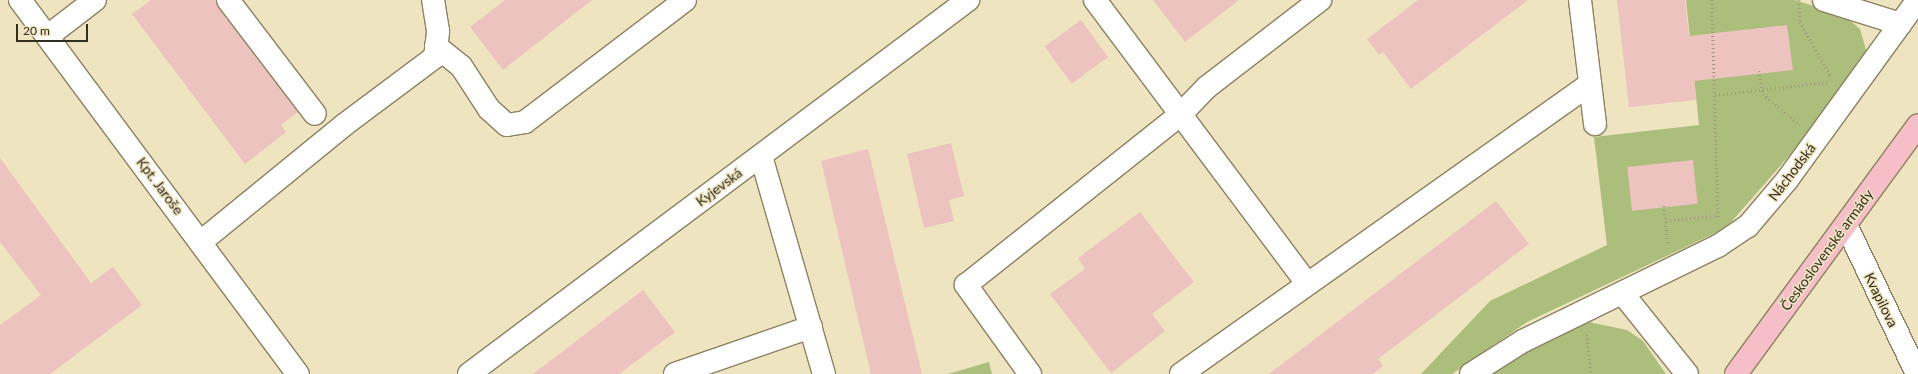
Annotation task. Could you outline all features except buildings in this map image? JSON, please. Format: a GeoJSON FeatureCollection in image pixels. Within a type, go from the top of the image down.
{"type":"FeatureCollection","features":[{"type":"Feature","properties":{"kind":"main road","name":"Československé armády"},"geometry":{"type":"LineString","coordinates":[[1736,374],[1918,125]]}},
{"type":"Feature","properties":{"kind":"street","name":"Kpt. Jaroše"},"geometry":{"type":"LineString","coordinates":[[20,0],[202,241],[298,374]]}},
{"type":"Feature","properties":{"kind":"street"},"geometry":{"type":"LineString","coordinates":[[48,36],[95,0]]}},
{"type":"Feature","properties":{"kind":"street"},"geometry":{"type":"LineString","coordinates":[[228,0],[315,114]]}},
{"type":"Feature","properties":{"kind":"street"},"geometry":{"type":"LineString","coordinates":[[436,46],[461,66],[497,119],[507,125],[526,122],[685,0]]}},
{"type":"Feature","properties":{"kind":"street","name":"Kyjevská"},"geometry":{"type":"LineString","coordinates":[[469,374],[968,0]]}},
{"type":"Feature","properties":{"kind":"street"},"geometry":{"type":"LineString","coordinates":[[1095,0],[1307,283]]}},
{"type":"Feature","properties":{"kind":"street"},"geometry":{"type":"LineString","coordinates":[[1030,374],[966,285],[1180,115],[1207,86],[1320,0]]}},
{"type":"Feature","properties":{"kind":"street"},"geometry":{"type":"LineString","coordinates":[[1580,0],[1595,124]]}},
{"type":"Feature","properties":{"kind":"street"},"geometry":{"type":"LineString","coordinates":[[1824,0],[1900,24]]}},
{"type":"Feature","properties":{"kind":"street","name":"Náchodská"},"geometry":{"type":"LineString","coordinates":[[1471,374],[1523,341],[1623,294],[1718,246],[1748,226],[1787,180],[1918,0]]}},
{"type":"Feature","properties":{"kind":"street"},"geometry":{"type":"LineString","coordinates":[[202,241],[344,125],[435,57],[435,1]]}},
{"type":"Feature","properties":{"kind":"street"},"geometry":{"type":"LineString","coordinates":[[1181,374],[1307,283],[1590,84]]}},
{"type":"Feature","properties":{"kind":"street"},"geometry":{"type":"LineString","coordinates":[[761,156],[824,374]]}},
{"type":"Feature","properties":{"kind":"street","name":"Kvapilova"},"geometry":{"type":"LineString","coordinates":[[1846,225],[1917,374]]}},
{"type":"Feature","properties":{"kind":"street"},"geometry":{"type":"LineString","coordinates":[[1623,294],[1687,374]]}},
{"type":"Feature","properties":{"kind":"street"},"geometry":{"type":"LineString","coordinates":[[678,374],[811,327]]}},
{"type":"Feature","properties":{"kind":"path"},"geometry":{"type":"LineString","coordinates":[[1712,0],[1718,222]]}},
{"type":"Feature","properties":{"kind":"path"},"geometry":{"type":"LineString","coordinates":[[1715,95],[1835,82],[1800,22],[1799,0]]}},
{"type":"Feature","properties":{"kind":"path"},"geometry":{"type":"LineString","coordinates":[[1759,71],[1761,90],[1805,130]]}},
{"type":"Feature","properties":{"kind":"path"},"geometry":{"type":"LineString","coordinates":[[1664,206],[1669,253]]}},
{"type":"Feature","properties":{"kind":"path"},"geometry":{"type":"LineString","coordinates":[[1666,221],[1718,215]]}},
{"type":"Feature","properties":{"kind":"path"},"geometry":{"type":"LineString","coordinates":[[1586,326],[1591,374]]}},
{"type":"Feature","properties":{"kind":"green space"},"geometry":{"type":"Polygon","coordinates":[[[1686,0],[1794,0],[1842,14],[1860,29],[1866,50],[1864,59],[1795,149],[1726,228],[1527,322],[1452,374],[1421,374],[1490,301],[1607,245],[1594,137],[1699,125],[1686,0]]]}},
{"type":"Feature","properties":{"kind":"green space"},"geometry":{"type":"Polygon","coordinates":[[[1589,322],[1627,330],[1643,341],[1666,374],[1487,374],[1564,329],[1589,322]]]}},
{"type":"Feature","properties":{"kind":"green space"},"geometry":{"type":"Polygon","coordinates":[[[989,362],[992,374],[948,374],[989,362]]]}}]}
